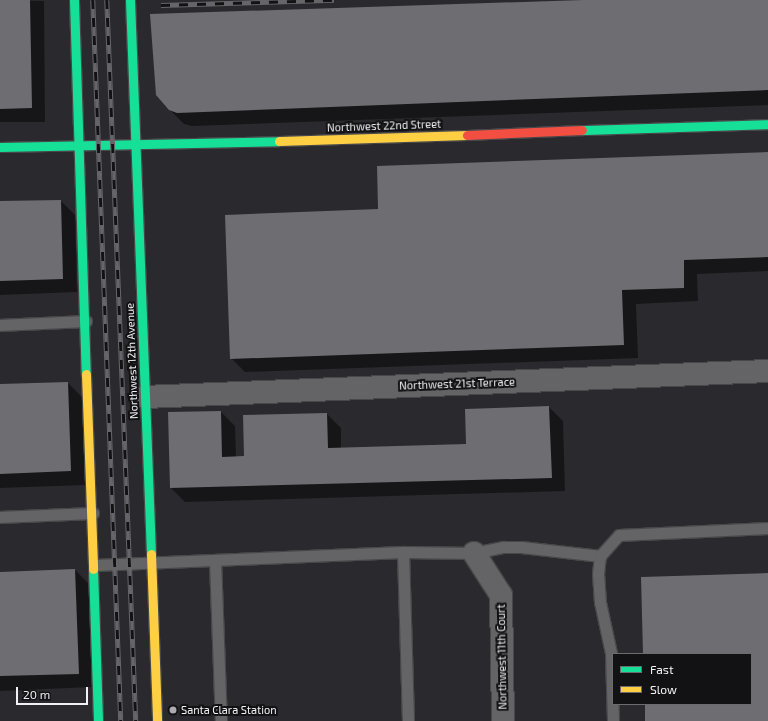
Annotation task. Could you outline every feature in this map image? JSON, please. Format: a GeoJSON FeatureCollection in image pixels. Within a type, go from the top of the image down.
{"type":"FeatureCollection","features":[{"type":"Feature","properties":{"kind":"main road"},"geometry":{"type":"LineString","coordinates":[[74,0],[93,513],[98,721]]}},
{"type":"Feature","properties":{"kind":"main road","name":"Northwest 12th Avenue"},"geometry":{"type":"LineString","coordinates":[[130,0],[137,146],[145,397],[153,563],[157,721]]}},
{"type":"Feature","properties":{"kind":"main road","name":"Northwest 22nd Street"},"geometry":{"type":"LineString","coordinates":[[0,147],[80,144],[137,146],[768,124]]}},
{"type":"Feature","properties":{"kind":"street","name":"Northwest 21st Terrace"},"geometry":{"type":"LineString","coordinates":[[145,397],[768,371]]}},
{"type":"Feature","properties":{"kind":"street","name":"Northwest 11th Court"},"geometry":{"type":"LineString","coordinates":[[474,553],[501,595],[503,721]]}},
{"type":"Feature","properties":{"kind":"lane"},"geometry":{"type":"LineString","coordinates":[[0,325],[86,321]]}},
{"type":"Feature","properties":{"kind":"lane"},"geometry":{"type":"LineString","coordinates":[[0,517],[93,513]]}},
{"type":"Feature","properties":{"kind":"lane"},"geometry":{"type":"LineString","coordinates":[[612,687],[611,653],[600,602],[598,574],[600,556],[620,535],[768,528]]}},
{"type":"Feature","properties":{"kind":"lane"},"geometry":{"type":"LineString","coordinates":[[94,565],[402,552],[474,553],[504,547],[528,547],[600,556]]}},
{"type":"Feature","properties":{"kind":"lane"},"geometry":{"type":"LineString","coordinates":[[402,552],[408,721]]}},
{"type":"Feature","properties":{"kind":"lane"},"geometry":{"type":"LineString","coordinates":[[215,560],[221,721]]}},
{"type":"Feature","properties":{"kind":"lane"},"geometry":{"type":"LineString","coordinates":[[613,705],[613,721]]}},
{"type":"Feature","properties":{"kind":"building"},"geometry":{"type":"Polygon","coordinates":[[[0,0],[30,0],[32,108],[0,109],[0,0]]]}},
{"type":"Feature","properties":{"kind":"building"},"geometry":{"type":"Polygon","coordinates":[[[583,0],[768,0],[768,90],[177,113],[169,110],[156,95],[150,14],[583,0]]]}},
{"type":"Feature","properties":{"kind":"building"},"geometry":{"type":"Polygon","coordinates":[[[768,152],[768,257],[684,260],[684,288],[622,290],[624,345],[230,359],[225,215],[378,209],[377,166],[768,152]]]}},
{"type":"Feature","properties":{"kind":"building"},"geometry":{"type":"Polygon","coordinates":[[[61,200],[63,279],[0,281],[0,201],[61,200]]]}},
{"type":"Feature","properties":{"kind":"building"},"geometry":{"type":"Polygon","coordinates":[[[68,382],[71,471],[0,474],[0,384],[68,382]]]}},
{"type":"Feature","properties":{"kind":"building"},"geometry":{"type":"Polygon","coordinates":[[[549,406],[552,478],[170,488],[168,412],[221,411],[222,457],[244,456],[243,415],[327,413],[328,448],[466,444],[465,409],[549,406]]]}},
{"type":"Feature","properties":{"kind":"building"},"geometry":{"type":"Polygon","coordinates":[[[75,569],[79,674],[0,676],[0,572],[75,569]]]}},
{"type":"Feature","properties":{"kind":"building"},"geometry":{"type":"Polygon","coordinates":[[[768,573],[768,721],[645,721],[645,705],[752,705],[752,653],[643,653],[641,577],[768,573]]]}},
{"type":"Feature","properties":{"kind":"railway"},"geometry":{"type":"LineString","coordinates":[[93,0],[121,721]]}},
{"type":"Feature","properties":{"kind":"railway"},"geometry":{"type":"LineString","coordinates":[[107,0],[136,721]]}},
{"type":"Feature","properties":{"kind":"railway"},"geometry":{"type":"LineString","coordinates":[[161,5],[334,0]]}},
{"type":"Feature","properties":{"kind":"traffic: fast"},"geometry":{"type":"LineString","coordinates":[[74,0],[86,374]]}},
{"type":"Feature","properties":{"kind":"traffic: fast"},"geometry":{"type":"LineString","coordinates":[[130,0],[151,554]]}},
{"type":"Feature","properties":{"kind":"traffic: fast"},"geometry":{"type":"LineString","coordinates":[[582,130],[768,124]]}},
{"type":"Feature","properties":{"kind":"traffic: fast"},"geometry":{"type":"LineString","coordinates":[[0,147],[279,141]]}},
{"type":"Feature","properties":{"kind":"traffic: fast"},"geometry":{"type":"LineString","coordinates":[[93,569],[98,721]]}},
{"type":"Feature","properties":{"kind":"traffic: slow"},"geometry":{"type":"LineString","coordinates":[[279,141],[467,135]]}},
{"type":"Feature","properties":{"kind":"traffic: slow"},"geometry":{"type":"LineString","coordinates":[[86,374],[93,569]]}},
{"type":"Feature","properties":{"kind":"traffic: slow"},"geometry":{"type":"LineString","coordinates":[[151,554],[157,721]]}},
{"type":"Feature","properties":{"kind":"traffic: jam"},"geometry":{"type":"LineString","coordinates":[[467,135],[582,130]]}},
{"type":"Feature","properties":{"kind":"place","name":"Santa Clara Station"},"geometry":{"type":"Point","coordinates":[173,710]}}]}
